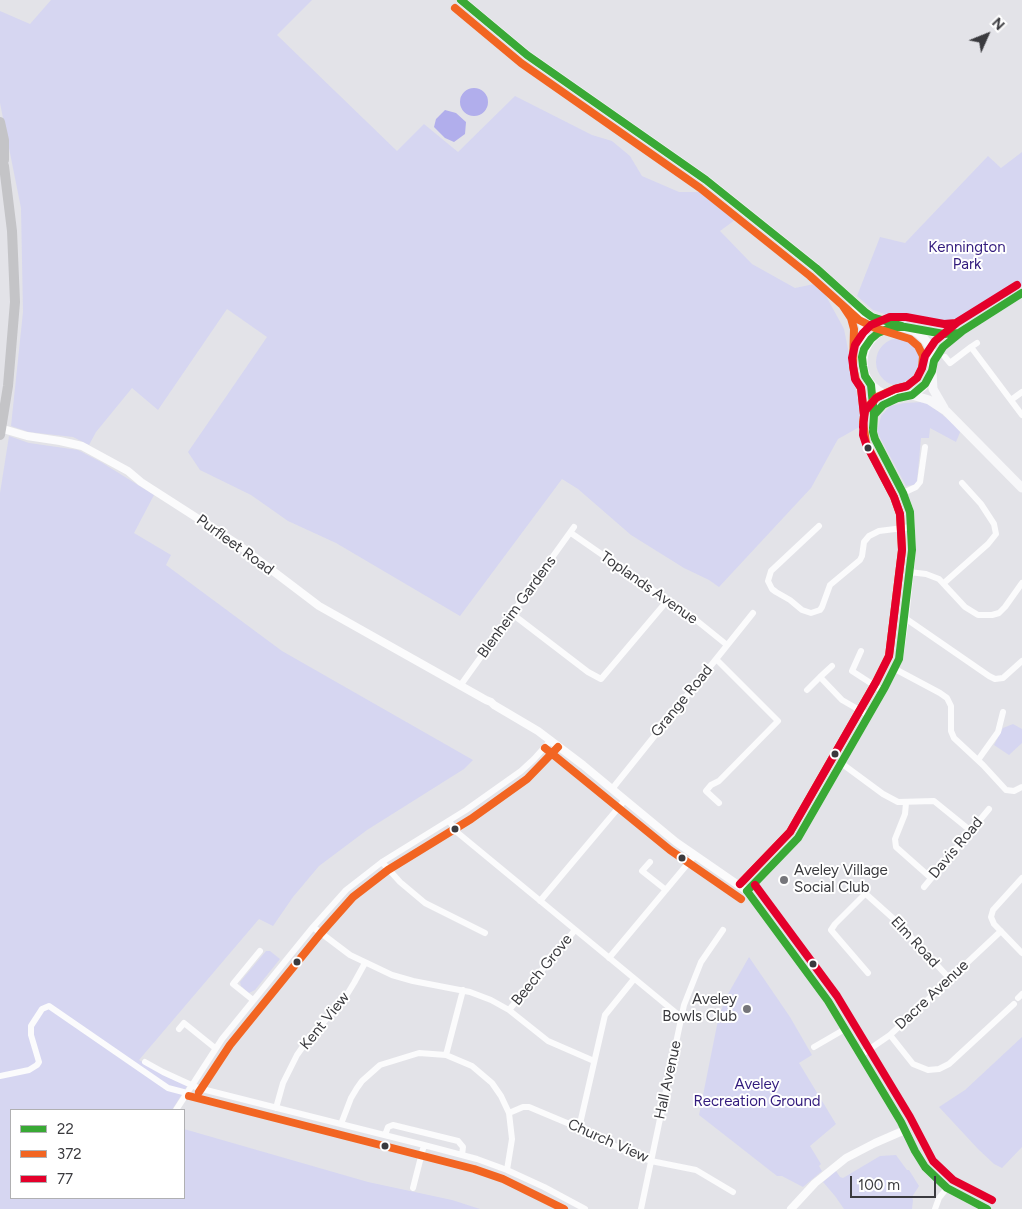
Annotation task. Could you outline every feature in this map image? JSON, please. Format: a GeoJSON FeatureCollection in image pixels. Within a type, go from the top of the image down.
{"type":"FeatureCollection","features":[{"type":"Feature","properties":{"kind":"highway"},"geometry":{"type":"LineString","coordinates":[[0,122],[4,140],[4,166],[12,231],[14,302],[8,386],[0,434]]}},
{"type":"Feature","properties":{"kind":"highway"},"geometry":{"type":"LineString","coordinates":[[0,154],[4,166]]}},
{"type":"Feature","properties":{"kind":"main road"},"geometry":{"type":"LineString","coordinates":[[461,0],[527,55],[706,180],[816,268],[853,303],[872,317],[914,330],[930,345],[934,361],[932,371],[933,389],[946,411]]}},
{"type":"Feature","properties":{"kind":"main road"},"geometry":{"type":"LineString","coordinates":[[853,303],[863,321],[864,350],[862,366],[865,376],[871,385],[886,395],[898,398],[912,395],[925,384],[932,371]]}},
{"type":"Feature","properties":{"kind":"main road"},"geometry":{"type":"LineString","coordinates":[[864,350],[871,339],[878,333],[884,329],[899,326]]}},
{"type":"Feature","properties":{"kind":"main road"},"geometry":{"type":"LineString","coordinates":[[912,395],[929,400],[946,411],[1022,488]]}},
{"type":"Feature","properties":{"kind":"street"},"geometry":{"type":"LineString","coordinates":[[934,361],[943,347],[959,332],[1022,294]]}},
{"type":"Feature","properties":{"kind":"street"},"geometry":{"type":"LineString","coordinates":[[914,330],[944,334],[959,332]]}},
{"type":"Feature","properties":{"kind":"street"},"geometry":{"type":"LineString","coordinates":[[945,357],[950,363],[977,343]]}},
{"type":"Feature","properties":{"kind":"street"},"geometry":{"type":"LineString","coordinates":[[971,347],[1022,415]]}},
{"type":"Feature","properties":{"kind":"street"},"geometry":{"type":"LineString","coordinates":[[747,891],[797,839],[895,669],[898,659],[905,618],[912,527],[910,512],[903,493],[875,440],[871,385]]}},
{"type":"Feature","properties":{"kind":"street"},"geometry":{"type":"LineString","coordinates":[[1011,400],[1022,392]]}},
{"type":"Feature","properties":{"kind":"street"},"geometry":{"type":"LineString","coordinates":[[874,415],[883,405],[898,398]]}},
{"type":"Feature","properties":{"kind":"street","name":"Purfleet Road"},"geometry":{"type":"LineString","coordinates":[[0,428],[27,436],[82,446],[113,462],[236,543],[319,606],[491,702],[551,740]]}},
{"type":"Feature","properties":{"kind":"street"},"geometry":{"type":"LineString","coordinates":[[903,493],[916,487],[920,482],[925,447]]}},
{"type":"Feature","properties":{"kind":"street"},"geometry":{"type":"LineString","coordinates":[[944,583],[988,544],[996,534],[994,524],[981,504],[962,483]]}},
{"type":"Feature","properties":{"kind":"street"},"geometry":{"type":"LineString","coordinates":[[819,526],[771,571],[768,581],[776,592],[802,610],[811,613],[820,610],[830,586],[860,560],[864,542],[869,536],[879,531],[912,527]]}},
{"type":"Feature","properties":{"kind":"street","name":"Blenheim Gardens"},"geometry":{"type":"LineString","coordinates":[[460,686],[572,530]]}},
{"type":"Feature","properties":{"kind":"street","name":"Toplands Avenue"},"geometry":{"type":"LineString","coordinates":[[572,530],[667,601],[696,620],[726,645]]}},
{"type":"Feature","properties":{"kind":"street"},"geometry":{"type":"LineString","coordinates":[[909,572],[932,576],[944,583],[970,612],[978,616],[999,613],[1022,583]]}},
{"type":"Feature","properties":{"kind":"street"},"geometry":{"type":"LineString","coordinates":[[511,613],[601,680],[667,601]]}},
{"type":"Feature","properties":{"kind":"street","name":"Grange Road"},"geometry":{"type":"LineString","coordinates":[[612,789],[753,613]]}},
{"type":"Feature","properties":{"kind":"street"},"geometry":{"type":"LineString","coordinates":[[905,618],[989,676],[1003,678],[1020,666]]}},
{"type":"Feature","properties":{"kind":"street"},"geometry":{"type":"LineString","coordinates":[[861,651],[852,671],[882,691]]}},
{"type":"Feature","properties":{"kind":"street"},"geometry":{"type":"LineString","coordinates":[[716,659],[778,720],[706,791],[719,803]]}},
{"type":"Feature","properties":{"kind":"street"},"geometry":{"type":"LineString","coordinates":[[807,690],[832,666]]}},
{"type":"Feature","properties":{"kind":"street"},"geometry":{"type":"LineString","coordinates":[[895,669],[947,698],[951,706],[951,730],[954,738],[1006,790],[1014,792],[1022,787]]}},
{"type":"Feature","properties":{"kind":"street"},"geometry":{"type":"LineString","coordinates":[[820,677],[842,700],[868,715]]}},
{"type":"Feature","properties":{"kind":"street"},"geometry":{"type":"LineString","coordinates":[[978,760],[996,735],[1003,712]]}},
{"type":"Feature","properties":{"kind":"street"},"geometry":{"type":"LineString","coordinates":[[177,1109],[215,1048],[313,927],[346,890],[382,862],[449,821],[521,771],[551,740],[695,856],[747,891],[821,990],[846,1029],[926,1167],[947,1188],[987,1209]]}},
{"type":"Feature","properties":{"kind":"street"},"geometry":{"type":"LineString","coordinates":[[841,763],[890,799],[906,803],[934,801],[971,831]]}},
{"type":"Feature","properties":{"kind":"street"},"geometry":{"type":"LineString","coordinates":[[540,901],[625,800]]}},
{"type":"Feature","properties":{"kind":"street"},"geometry":{"type":"LineString","coordinates":[[906,803],[895,839],[896,847],[931,878]]}},
{"type":"Feature","properties":{"kind":"street","name":"Davis Road"},"geometry":{"type":"LineString","coordinates":[[924,887],[989,809]]}},
{"type":"Feature","properties":{"kind":"street"},"geometry":{"type":"LineString","coordinates":[[449,821],[458,833],[681,1018]]}},
{"type":"Feature","properties":{"kind":"street"},"geometry":{"type":"LineString","coordinates":[[609,958],[695,856]]}},
{"type":"Feature","properties":{"kind":"street"},"geometry":{"type":"LineString","coordinates":[[382,862],[400,882],[425,903],[485,933]]}},
{"type":"Feature","properties":{"kind":"street"},"geometry":{"type":"LineString","coordinates":[[650,862],[642,871],[666,890]]}},
{"type":"Feature","properties":{"kind":"street"},"geometry":{"type":"LineString","coordinates":[[1022,878],[992,912],[992,920],[1022,954]]}},
{"type":"Feature","properties":{"kind":"street","name":"Elm Road"},"geometry":{"type":"LineString","coordinates":[[857,886],[896,920],[950,979]]}},
{"type":"Feature","properties":{"kind":"street"},"geometry":{"type":"LineString","coordinates":[[865,894],[831,930],[868,973]]}},
{"type":"Feature","properties":{"kind":"street"},"geometry":{"type":"LineString","coordinates":[[313,927],[334,944],[365,963],[392,975],[478,994],[510,1010],[548,1041],[594,1061]]}},
{"type":"Feature","properties":{"kind":"street","name":"Beech Grove"},"geometry":{"type":"LineString","coordinates":[[510,1010],[575,930]]}},
{"type":"Feature","properties":{"kind":"street","name":"Hall Avenue"},"geometry":{"type":"LineString","coordinates":[[641,1209],[681,1018],[691,983],[701,962],[723,930]]}},
{"type":"Feature","properties":{"kind":"street","name":"Dacre Avenue"},"geometry":{"type":"LineString","coordinates":[[861,1055],[890,1034],[1001,931]]}},
{"type":"Feature","properties":{"kind":"street"},"geometry":{"type":"LineString","coordinates":[[253,1000],[234,984],[260,951]]}},
{"type":"Feature","properties":{"kind":"street","name":"Kent View"},"geometry":{"type":"LineString","coordinates":[[276,1108],[283,1083],[297,1055],[313,1033],[343,1001],[365,963]]}},
{"type":"Feature","properties":{"kind":"street"},"geometry":{"type":"LineString","coordinates":[[579,1128],[605,1015],[634,979]]}},
{"type":"Feature","properties":{"kind":"street"},"geometry":{"type":"LineString","coordinates":[[446,1055],[462,990]]}},
{"type":"Feature","properties":{"kind":"street"},"geometry":{"type":"LineString","coordinates":[[890,1034],[913,1064],[928,1070],[939,1069],[949,1064],[1014,1004]]}},
{"type":"Feature","properties":{"kind":"street"},"geometry":{"type":"LineString","coordinates":[[0,1076],[29,1070],[38,1065],[39,1062],[31,1035],[31,1026],[42,1009],[49,1006],[168,1088],[187,1093]]}},
{"type":"Feature","properties":{"kind":"street"},"geometry":{"type":"LineString","coordinates":[[179,1029],[184,1023],[215,1048]]}},
{"type":"Feature","properties":{"kind":"street"},"geometry":{"type":"LineString","coordinates":[[814,1047],[846,1029]]}},
{"type":"Feature","properties":{"kind":"street"},"geometry":{"type":"LineString","coordinates":[[341,1124],[351,1098],[362,1081],[380,1065],[419,1053],[446,1055],[472,1066],[484,1075],[501,1096],[509,1113],[512,1139],[507,1170]]}},
{"type":"Feature","properties":{"kind":"street"},"geometry":{"type":"LineString","coordinates":[[145,1062],[191,1086],[462,1155],[507,1170],[585,1209]]}},
{"type":"Feature","properties":{"kind":"street","name":"Church View"},"geometry":{"type":"LineString","coordinates":[[509,1113],[523,1107],[529,1107],[651,1161],[696,1170],[733,1192]]}},
{"type":"Feature","properties":{"kind":"street"},"geometry":{"type":"LineString","coordinates":[[385,1135],[388,1127],[393,1125],[458,1141],[463,1147],[462,1155]]}},
{"type":"Feature","properties":{"kind":"street"},"geometry":{"type":"LineString","coordinates":[[791,1209],[815,1183],[846,1158],[905,1130]]}},
{"type":"Feature","properties":{"kind":"street"},"geometry":{"type":"LineString","coordinates":[[413,1188],[424,1145]]}},
{"type":"Feature","properties":{"kind":"street"},"geometry":{"type":"LineString","coordinates":[[935,1209],[939,1198],[947,1188]]}},
{"type":"Feature","properties":{"kind":"green space"},"geometry":{"type":"Polygon","coordinates":[[[51,0],[312,0],[277,35],[397,151],[424,124],[458,152],[515,96],[592,135],[612,141],[630,156],[642,176],[679,192],[704,192],[739,217],[720,231],[752,264],[795,288],[819,283],[844,329],[863,425],[838,439],[811,488],[719,587],[631,535],[578,489],[562,479],[460,616],[336,543],[288,521],[251,495],[200,470],[188,452],[267,337],[227,309],[158,410],[132,388],[96,432],[89,445],[73,437],[29,432],[11,426],[23,312],[21,208],[0,103],[0,11],[30,24],[51,0]]]}},
{"type":"Feature","properties":{"kind":"green space","name":"Kennington Park"},"geometry":{"type":"Polygon","coordinates":[[[1022,152],[1022,286],[968,320],[957,318],[940,323],[896,318],[873,310],[857,296],[880,237],[905,243],[988,156],[1001,168],[1022,152]]]}},
{"type":"Feature","properties":{"kind":"green space"},"geometry":{"type":"Polygon","coordinates":[[[900,338],[909,340],[917,345],[922,353],[924,362],[922,371],[917,379],[909,384],[900,386],[891,384],[883,379],[878,371],[876,362],[878,353],[883,345],[891,340],[900,338]]]}},
{"type":"Feature","properties":{"kind":"green space"},"geometry":{"type":"Polygon","coordinates":[[[925,402],[961,430],[956,442],[930,428],[929,438],[921,438],[917,482],[914,485],[906,486],[877,432],[881,416],[890,406],[925,402]]]}},
{"type":"Feature","properties":{"kind":"green space"},"geometry":{"type":"Polygon","coordinates":[[[9,436],[29,443],[78,450],[101,462],[154,495],[134,533],[171,555],[166,565],[282,651],[473,760],[464,769],[367,830],[319,866],[293,897],[273,926],[259,919],[139,1060],[163,1075],[187,1086],[173,1109],[10,1109],[10,1199],[185,1199],[185,1129],[368,1182],[452,1200],[480,1209],[0,1209],[0,493],[9,436]]]}},
{"type":"Feature","properties":{"kind":"green space"},"geometry":{"type":"Polygon","coordinates":[[[1013,724],[1022,729],[1022,743],[1009,755],[994,745],[1003,728],[1013,724]]]}},
{"type":"Feature","properties":{"kind":"green space"},"geometry":{"type":"Polygon","coordinates":[[[266,951],[270,951],[280,959],[255,990],[249,993],[241,986],[240,982],[266,951]]]}},
{"type":"Feature","properties":{"kind":"green space","name":"Aveley Recreation Ground"},"geometry":{"type":"Polygon","coordinates":[[[749,957],[790,1017],[812,1055],[799,1063],[836,1124],[810,1146],[821,1164],[819,1166],[822,1171],[803,1187],[782,1176],[777,1176],[699,1115],[719,1015],[728,994],[749,957]]]}},
{"type":"Feature","properties":{"kind":"green space"},"geometry":{"type":"Polygon","coordinates":[[[1022,1037],[1022,1147],[1002,1168],[994,1164],[978,1149],[939,1107],[965,1090],[1022,1037]]]}},
{"type":"Feature","properties":{"kind":"green space"},"geometry":{"type":"Polygon","coordinates":[[[896,1155],[907,1170],[909,1170],[919,1186],[912,1197],[912,1209],[844,1209],[823,1182],[836,1171],[843,1178],[880,1156],[896,1155]]]}},
{"type":"Feature","properties":{"kind":"water"},"geometry":{"type":"Polygon","coordinates":[[[474,88],[484,92],[488,102],[484,112],[474,116],[464,112],[460,102],[464,92],[474,88]]]}},
{"type":"Feature","properties":{"kind":"water"},"geometry":{"type":"Polygon","coordinates":[[[445,110],[456,113],[466,122],[465,134],[454,142],[445,138],[434,127],[436,119],[445,110]]]}},
{"type":"Feature","properties":{"kind":"transit line","name":"22"},"geometry":{"type":"LineString","coordinates":[[461,0],[527,55],[706,180],[816,268],[865,312],[872,317],[902,326]]}},
{"type":"Feature","properties":{"kind":"transit line","name":"372"},"geometry":{"type":"LineString","coordinates":[[455,8],[521,63],[700,188],[810,276],[859,320],[875,328],[910,339],[918,346],[923,356],[922,368],[917,378],[907,386],[877,397],[865,410],[863,422],[866,443],[894,497],[900,514],[902,550],[889,656],[790,832],[740,884]]}},
{"type":"Feature","properties":{"kind":"transit line","name":"77"},"geometry":{"type":"LineString","coordinates":[[740,884],[790,832],[889,656],[902,550],[900,514],[894,497],[863,435],[864,415],[861,388],[855,379],[852,358],[855,345],[871,325],[890,317],[906,317],[944,324],[956,323],[1017,285]]}},
{"type":"Feature","properties":{"kind":"transit line","name":"22"},"geometry":{"type":"LineString","coordinates":[[747,891],[798,838],[885,687],[899,659],[912,550],[910,512],[903,493],[873,432],[874,415],[871,385],[865,376],[863,366],[862,357],[864,349],[878,333],[892,327],[905,327],[944,334],[959,333],[1022,293]]}},
{"type":"Feature","properties":{"kind":"transit line","name":"372"},"geometry":{"type":"LineString","coordinates":[[843,306],[851,318],[854,329],[853,367],[856,380],[861,388],[863,424]]}},
{"type":"Feature","properties":{"kind":"transit line","name":"77"},"geometry":{"type":"LineString","coordinates":[[863,427],[865,411],[876,398],[895,389],[907,386],[917,378],[925,356],[935,341],[959,321]]}},
{"type":"Feature","properties":{"kind":"transit line","name":"22"},"geometry":{"type":"LineString","coordinates":[[873,428],[874,415],[883,405],[898,398],[912,395],[925,384],[932,371],[934,361],[943,347],[965,329]]}},
{"type":"Feature","properties":{"kind":"transit line","name":"372"},"geometry":{"type":"LineString","coordinates":[[199,1092],[230,1045],[321,933],[353,897],[388,870],[471,819],[527,779],[558,747]]}},
{"type":"Feature","properties":{"kind":"transit line","name":"372"},"geometry":{"type":"LineString","coordinates":[[545,748],[670,850],[741,899]]}},
{"type":"Feature","properties":{"kind":"transit line","name":"77"},"geometry":{"type":"LineString","coordinates":[[755,885],[837,996],[910,1117],[933,1161],[953,1180],[992,1200]]}},
{"type":"Feature","properties":{"kind":"transit line","name":"22"},"geometry":{"type":"LineString","coordinates":[[747,891],[828,1001],[901,1122],[925,1167],[947,1188],[987,1209]]}},
{"type":"Feature","properties":{"kind":"transit line","name":"372"},"geometry":{"type":"LineString","coordinates":[[189,1096],[474,1169],[503,1179],[564,1209]]}},
{"type":"Feature","properties":{"kind":"place","name":"Aveley Village Social Club"},"geometry":{"type":"Point","coordinates":[784,880]}},
{"type":"Feature","properties":{"kind":"place","name":"Aveley Bowls Club"},"geometry":{"type":"Point","coordinates":[747,1009]}}]}
